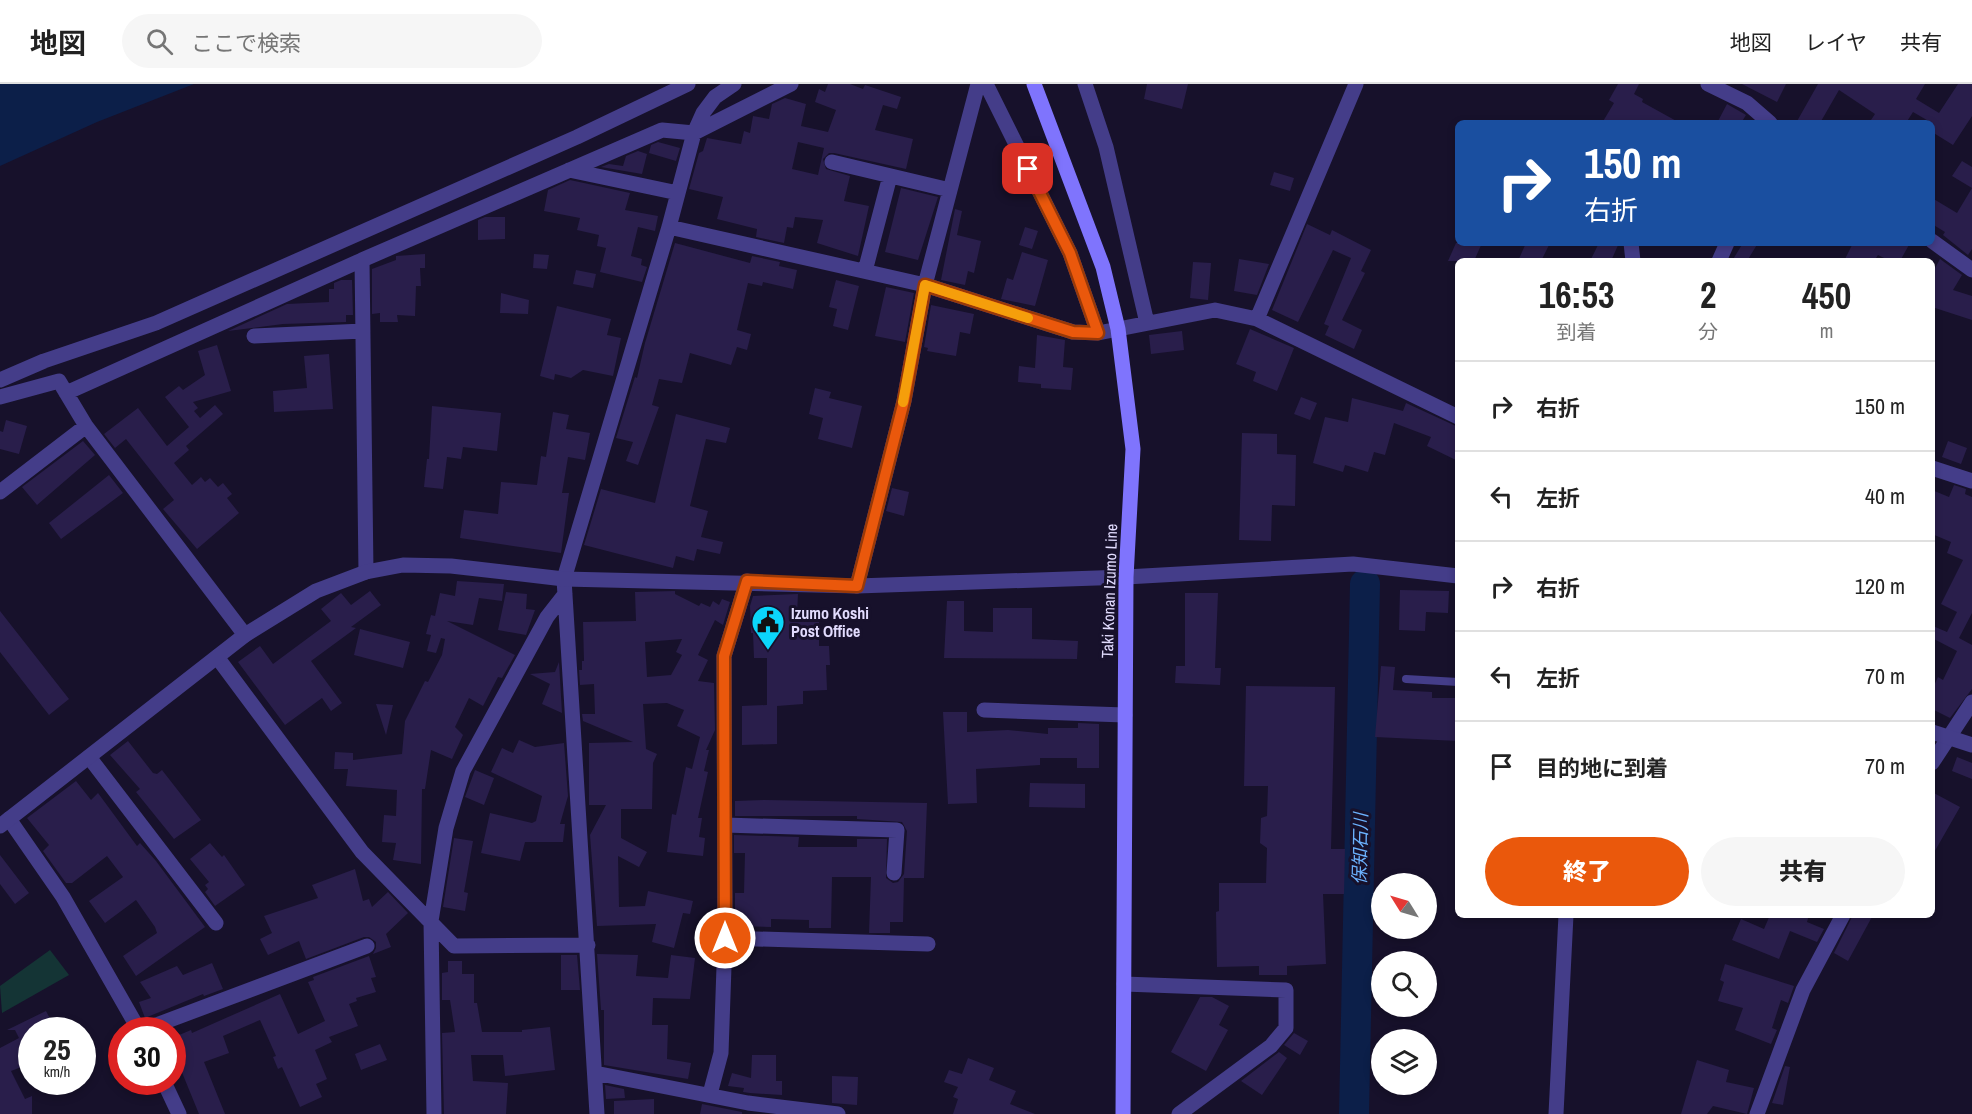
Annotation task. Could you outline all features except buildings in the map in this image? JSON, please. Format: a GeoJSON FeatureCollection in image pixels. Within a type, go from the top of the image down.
{"type":"FeatureCollection","features":[{"type":"Feature","properties":{"kind":"main road","name":"Taki Konan Izumo Line"},"geometry":{"type":"LineString","coordinates":[[1034,84],[1103,267],[1118,329],[1133,449],[1126,577],[1123,1114]]}},
{"type":"Feature","properties":{"kind":"street"},"geometry":{"type":"LineString","coordinates":[[0,380],[44,361],[156,323],[577,137],[688,84]]}},
{"type":"Feature","properties":{"kind":"street"},"geometry":{"type":"LineString","coordinates":[[434,1114],[431,921],[446,828],[463,771],[564,587],[669,227],[694,133],[702,113],[715,97],[734,84]]}},
{"type":"Feature","properties":{"kind":"street"},"geometry":{"type":"LineString","coordinates":[[66,393],[662,130],[694,133],[791,84]]}},
{"type":"Feature","properties":{"kind":"street"},"geometry":{"type":"LineString","coordinates":[[857,586],[904,401],[925,285],[978,84]]}},
{"type":"Feature","properties":{"kind":"street"},"geometry":{"type":"LineString","coordinates":[[986,84],[1070,253],[1098,333]]}},
{"type":"Feature","properties":{"kind":"street"},"geometry":{"type":"LineString","coordinates":[[1085,84],[1106,147],[1147,323]]}},
{"type":"Feature","properties":{"kind":"street"},"geometry":{"type":"LineString","coordinates":[[1257,319],[1356,84]]}},
{"type":"Feature","properties":{"kind":"street"},"geometry":{"type":"LineString","coordinates":[[1708,84],[1747,103],[1767,120]]}},
{"type":"Feature","properties":{"kind":"street"},"geometry":{"type":"LineString","coordinates":[[832,162],[950,190]]}},
{"type":"Feature","properties":{"kind":"street"},"geometry":{"type":"LineString","coordinates":[[569,170],[678,193]]}},
{"type":"Feature","properties":{"kind":"street"},"geometry":{"type":"LineString","coordinates":[[865,272],[890,176]]}},
{"type":"Feature","properties":{"kind":"street"},"geometry":{"type":"LineString","coordinates":[[669,227],[925,285],[1073,332],[1098,333],[1215,310],[1257,319],[1455,416]]}},
{"type":"Feature","properties":{"kind":"street"},"geometry":{"type":"LineString","coordinates":[[1935,243],[1972,270]]}},
{"type":"Feature","properties":{"kind":"street"},"geometry":{"type":"LineString","coordinates":[[362,261],[366,572]]}},
{"type":"Feature","properties":{"kind":"street"},"geometry":{"type":"LineString","coordinates":[[254,336],[363,331]]}},
{"type":"Feature","properties":{"kind":"street"},"geometry":{"type":"LineString","coordinates":[[0,397],[59,381],[86,426],[245,635]]}},
{"type":"Feature","properties":{"kind":"street"},"geometry":{"type":"LineString","coordinates":[[0,492],[86,426]]}},
{"type":"Feature","properties":{"kind":"street"},"geometry":{"type":"LineString","coordinates":[[1935,469],[1972,481]]}},
{"type":"Feature","properties":{"kind":"street"},"geometry":{"type":"LineString","coordinates":[[133,1017],[63,897],[4,823],[245,635],[316,591],[366,572],[404,565],[452,566],[564,587],[747,581],[857,586],[1126,577],[1353,564],[1455,576]]}},
{"type":"Feature","properties":{"kind":"street"},"geometry":{"type":"LineString","coordinates":[[710,1094],[721,1053],[725,938],[724,656],[747,581]]}},
{"type":"Feature","properties":{"kind":"street"},"geometry":{"type":"LineString","coordinates":[[564,587],[597,1114]]}},
{"type":"Feature","properties":{"kind":"street"},"geometry":{"type":"LineString","coordinates":[[217,657],[362,852],[454,946],[588,945]]}},
{"type":"Feature","properties":{"kind":"street"},"geometry":{"type":"LineString","coordinates":[[1935,759],[1972,702]]}},
{"type":"Feature","properties":{"kind":"street"},"geometry":{"type":"LineString","coordinates":[[984,710],[1125,715]]}},
{"type":"Feature","properties":{"kind":"street"},"geometry":{"type":"LineString","coordinates":[[1935,733],[1972,745]]}},
{"type":"Feature","properties":{"kind":"street"},"geometry":{"type":"LineString","coordinates":[[89,757],[216,923]]}},
{"type":"Feature","properties":{"kind":"street"},"geometry":{"type":"LineString","coordinates":[[725,825],[897,830],[894,873]]}},
{"type":"Feature","properties":{"kind":"street"},"geometry":{"type":"LineString","coordinates":[[1556,1114],[1566,918]]}},
{"type":"Feature","properties":{"kind":"street"},"geometry":{"type":"LineString","coordinates":[[1757,1114],[1803,990],[1841,918]]}},
{"type":"Feature","properties":{"kind":"street"},"geometry":{"type":"LineString","coordinates":[[725,938],[928,944]]}},
{"type":"Feature","properties":{"kind":"street"},"geometry":{"type":"LineString","coordinates":[[176,1017],[367,946]]}},
{"type":"Feature","properties":{"kind":"street"},"geometry":{"type":"LineString","coordinates":[[1124,984],[1286,990],[1286,1028],[1271,1046],[1179,1114]]}},
{"type":"Feature","properties":{"kind":"street"},"geometry":{"type":"LineString","coordinates":[[595,1073],[748,1103],[838,1114]]}},
{"type":"Feature","properties":{"kind":"street"},"geometry":{"type":"LineString","coordinates":[[170,1095],[179,1114]]}},
{"type":"Feature","properties":{"kind":"lane"},"geometry":{"type":"LineString","coordinates":[[1406,679],[1455,682]]}},
{"type":"Feature","properties":{"kind":"green space"},"geometry":{"type":"Polygon","coordinates":[[[50,950],[69,975],[2,1013],[0,986],[50,950]]]}},
{"type":"Feature","properties":{"kind":"water"},"geometry":{"type":"Polygon","coordinates":[[[0,84],[194,84],[97,122],[0,166],[0,84]]]}},
{"type":"Feature","properties":{"kind":"waterway","name":"保知石川"},"geometry":{"type":"LineString","coordinates":[[1354,1114],[1365,584]]}},
{"type":"Feature","properties":{"kind":"slow traffic"},"geometry":{"type":"LineString","coordinates":[[903,402],[925,285],[1028,318]]}},
{"type":"Feature","properties":{"kind":"place","name":"Izumo Koshi Post Office"},"geometry":{"type":"Point","coordinates":[768,651]}},
{"type":"Feature","properties":{"kind":"route"},"geometry":{"type":"LineString","coordinates":[[725,938],[724,656],[747,581],[857,586],[904,401],[925,285],[1073,332],[1098,333],[1070,253],[1028,169]]}}]}
